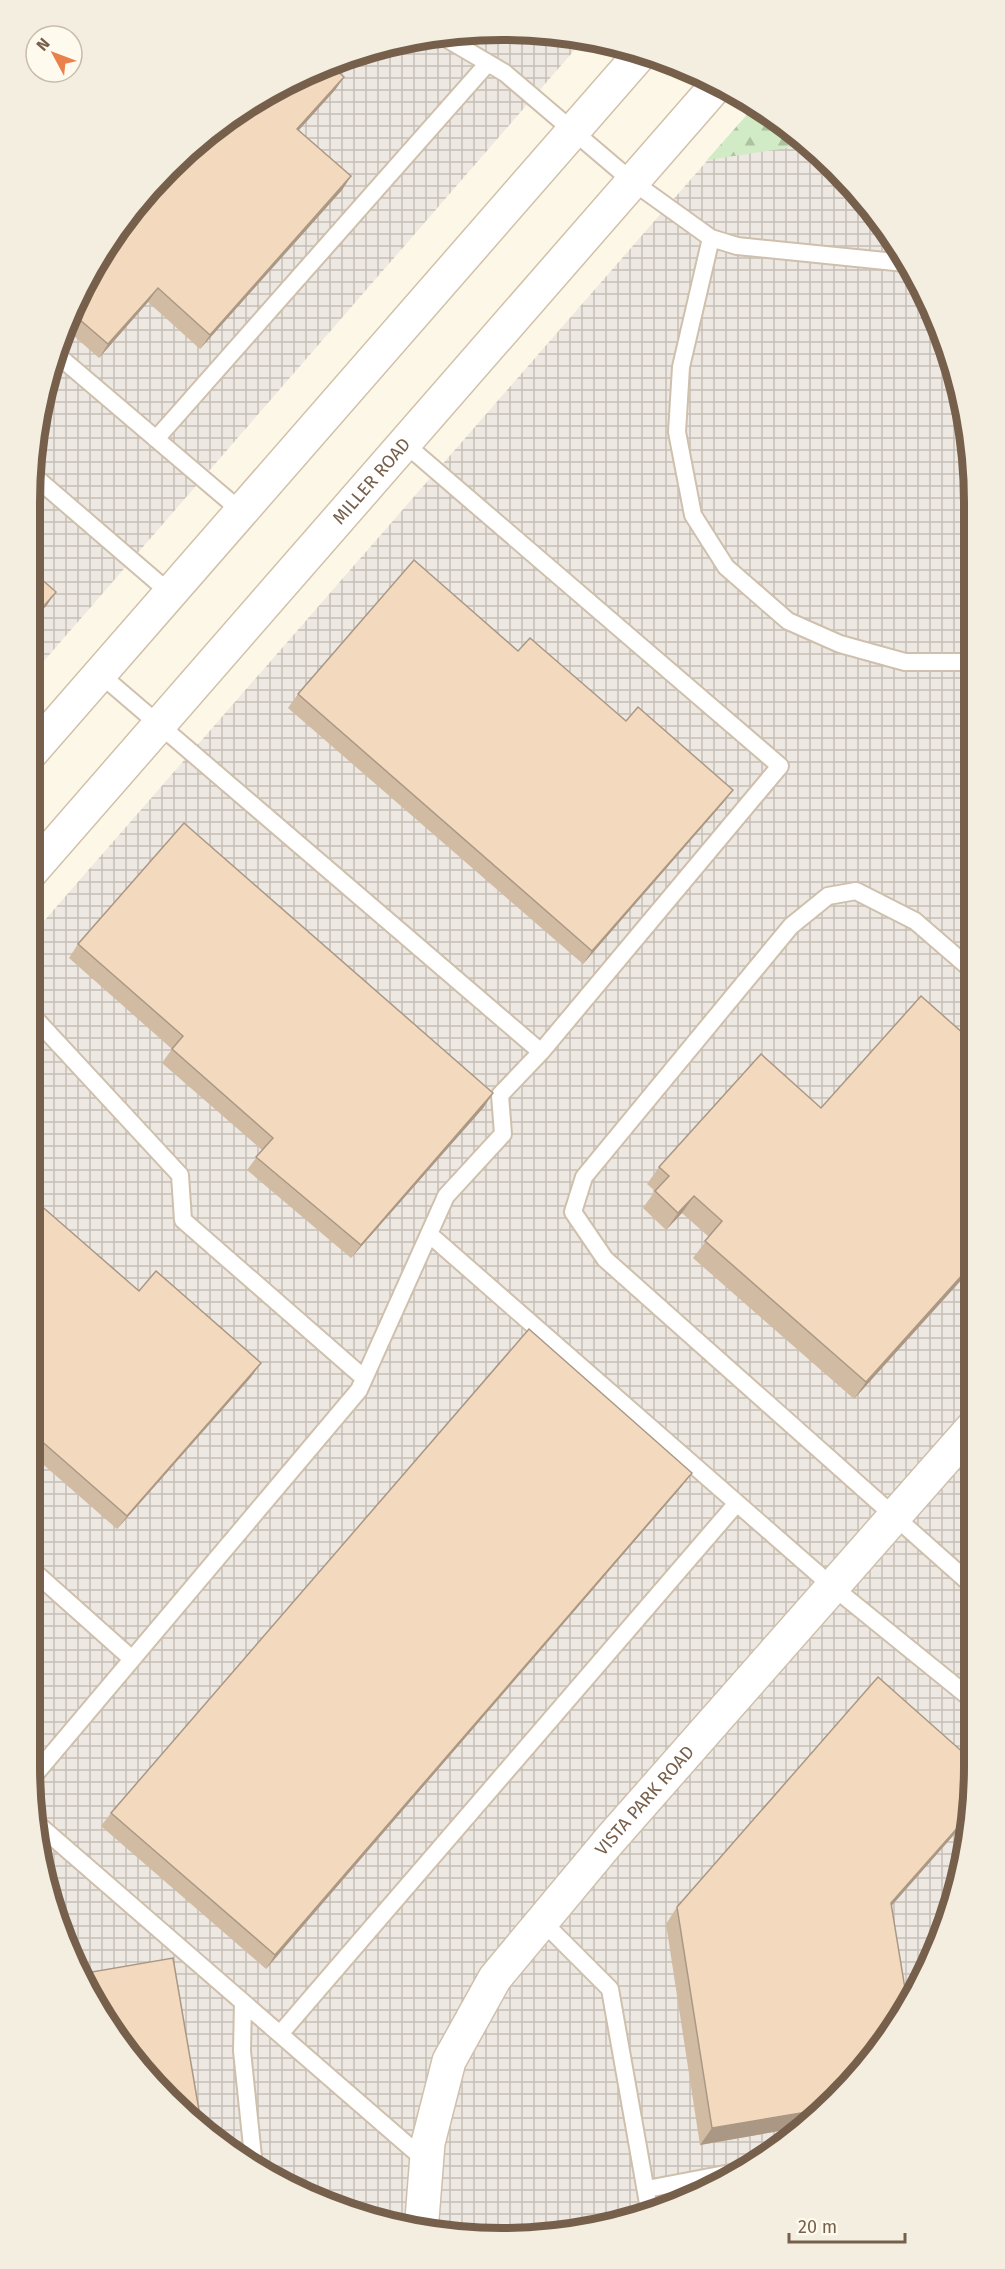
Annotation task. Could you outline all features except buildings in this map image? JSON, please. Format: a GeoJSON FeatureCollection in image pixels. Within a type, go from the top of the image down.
{"type":"FeatureCollection","features":[{"type":"Feature","properties":{"kind":"main road"},"geometry":{"type":"LineString","coordinates":[[40,743],[635,60]]}},
{"type":"Feature","properties":{"kind":"main road","name":"MILLER ROAD"},"geometry":{"type":"LineString","coordinates":[[40,862],[712,91]]}},
{"type":"Feature","properties":{"kind":"main road","name":"VISTA PARK ROAD"},"geometry":{"type":"LineString","coordinates":[[422,2222],[428,2144],[449,2061],[495,1978],[609,1841],[964,1437]]}},
{"type":"Feature","properties":{"kind":"lane"},"geometry":{"type":"LineString","coordinates":[[454,43],[505,73],[633,182],[711,238],[737,246],[897,262]]}},
{"type":"Feature","properties":{"kind":"lane"},"geometry":{"type":"LineString","coordinates":[[156,439],[488,63]]}},
{"type":"Feature","properties":{"kind":"lane"},"geometry":{"type":"LineString","coordinates":[[711,238],[681,367],[677,432],[693,515],[726,567],[788,621],[840,644],[905,662],[964,662]]}},
{"type":"Feature","properties":{"kind":"lane"},"geometry":{"type":"LineString","coordinates":[[63,360],[241,511]]}},
{"type":"Feature","properties":{"kind":"lane"},"geometry":{"type":"LineString","coordinates":[[40,1768],[359,1390],[446,1196],[503,1134],[500,1095],[541,1052],[780,766],[404,443]]}},
{"type":"Feature","properties":{"kind":"lane"},"geometry":{"type":"LineString","coordinates":[[41,482],[170,593]]}},
{"type":"Feature","properties":{"kind":"lane"},"geometry":{"type":"LineString","coordinates":[[100,674],[541,1052]]}},
{"type":"Feature","properties":{"kind":"lane"},"geometry":{"type":"LineString","coordinates":[[964,963],[915,921],[856,891],[828,897],[791,926],[584,1177],[573,1212],[605,1259],[964,1578]]}},
{"type":"Feature","properties":{"kind":"lane"},"geometry":{"type":"LineString","coordinates":[[40,1024],[180,1174],[183,1220],[364,1378]]}},
{"type":"Feature","properties":{"kind":"lane"},"geometry":{"type":"LineString","coordinates":[[429,1234],[833,1587],[964,1693]]}},
{"type":"Feature","properties":{"kind":"lane"},"geometry":{"type":"LineString","coordinates":[[280,2034],[737,1503]]}},
{"type":"Feature","properties":{"kind":"lane"},"geometry":{"type":"LineString","coordinates":[[40,1577],[132,1659]]}},
{"type":"Feature","properties":{"kind":"lane"},"geometry":{"type":"LineString","coordinates":[[44,1830],[426,2161]]}},
{"type":"Feature","properties":{"kind":"lane"},"geometry":{"type":"LineString","coordinates":[[542,1921],[610,1989],[649,2205]]}},
{"type":"Feature","properties":{"kind":"lane"},"geometry":{"type":"LineString","coordinates":[[243,2002],[242,2051],[253,2155]]}},
{"type":"Feature","properties":{"kind":"lane"},"geometry":{"type":"LineString","coordinates":[[647,2189],[718,2175]]}},
{"type":"Feature","properties":{"kind":"shaded area"},"geometry":{"type":"Polygon","coordinates":[[[502,40],[578,46],[40,665],[41,472],[49,412],[65,354],[88,298],[102,271],[125,236],[264,107],[326,76],[383,56],[442,44],[502,40]]]}},
{"type":"Feature","properties":{"kind":"shaded area"},"geometry":{"type":"Polygon","coordinates":[[[750,112],[807,155],[850,198],[887,246],[917,298],[929,326],[940,354],[956,412],[964,472],[964,1797],[956,1857],[949,1886],[929,1943],[903,1998],[869,2048],[829,2093],[784,2133],[734,2167],[651,2204],[593,2220],[563,2225],[533,2228],[472,2228],[412,2220],[383,2213],[298,2181],[271,2167],[221,2133],[198,2114],[155,2071],[136,2048],[102,1998],[76,1943],[56,1886],[49,1857],[41,1797],[40,926],[750,112]]]}},
{"type":"Feature","properties":{"kind":"green space"},"geometry":{"type":"Polygon","coordinates":[[[750,112],[797,147],[707,160],[750,112]]]}}]}
